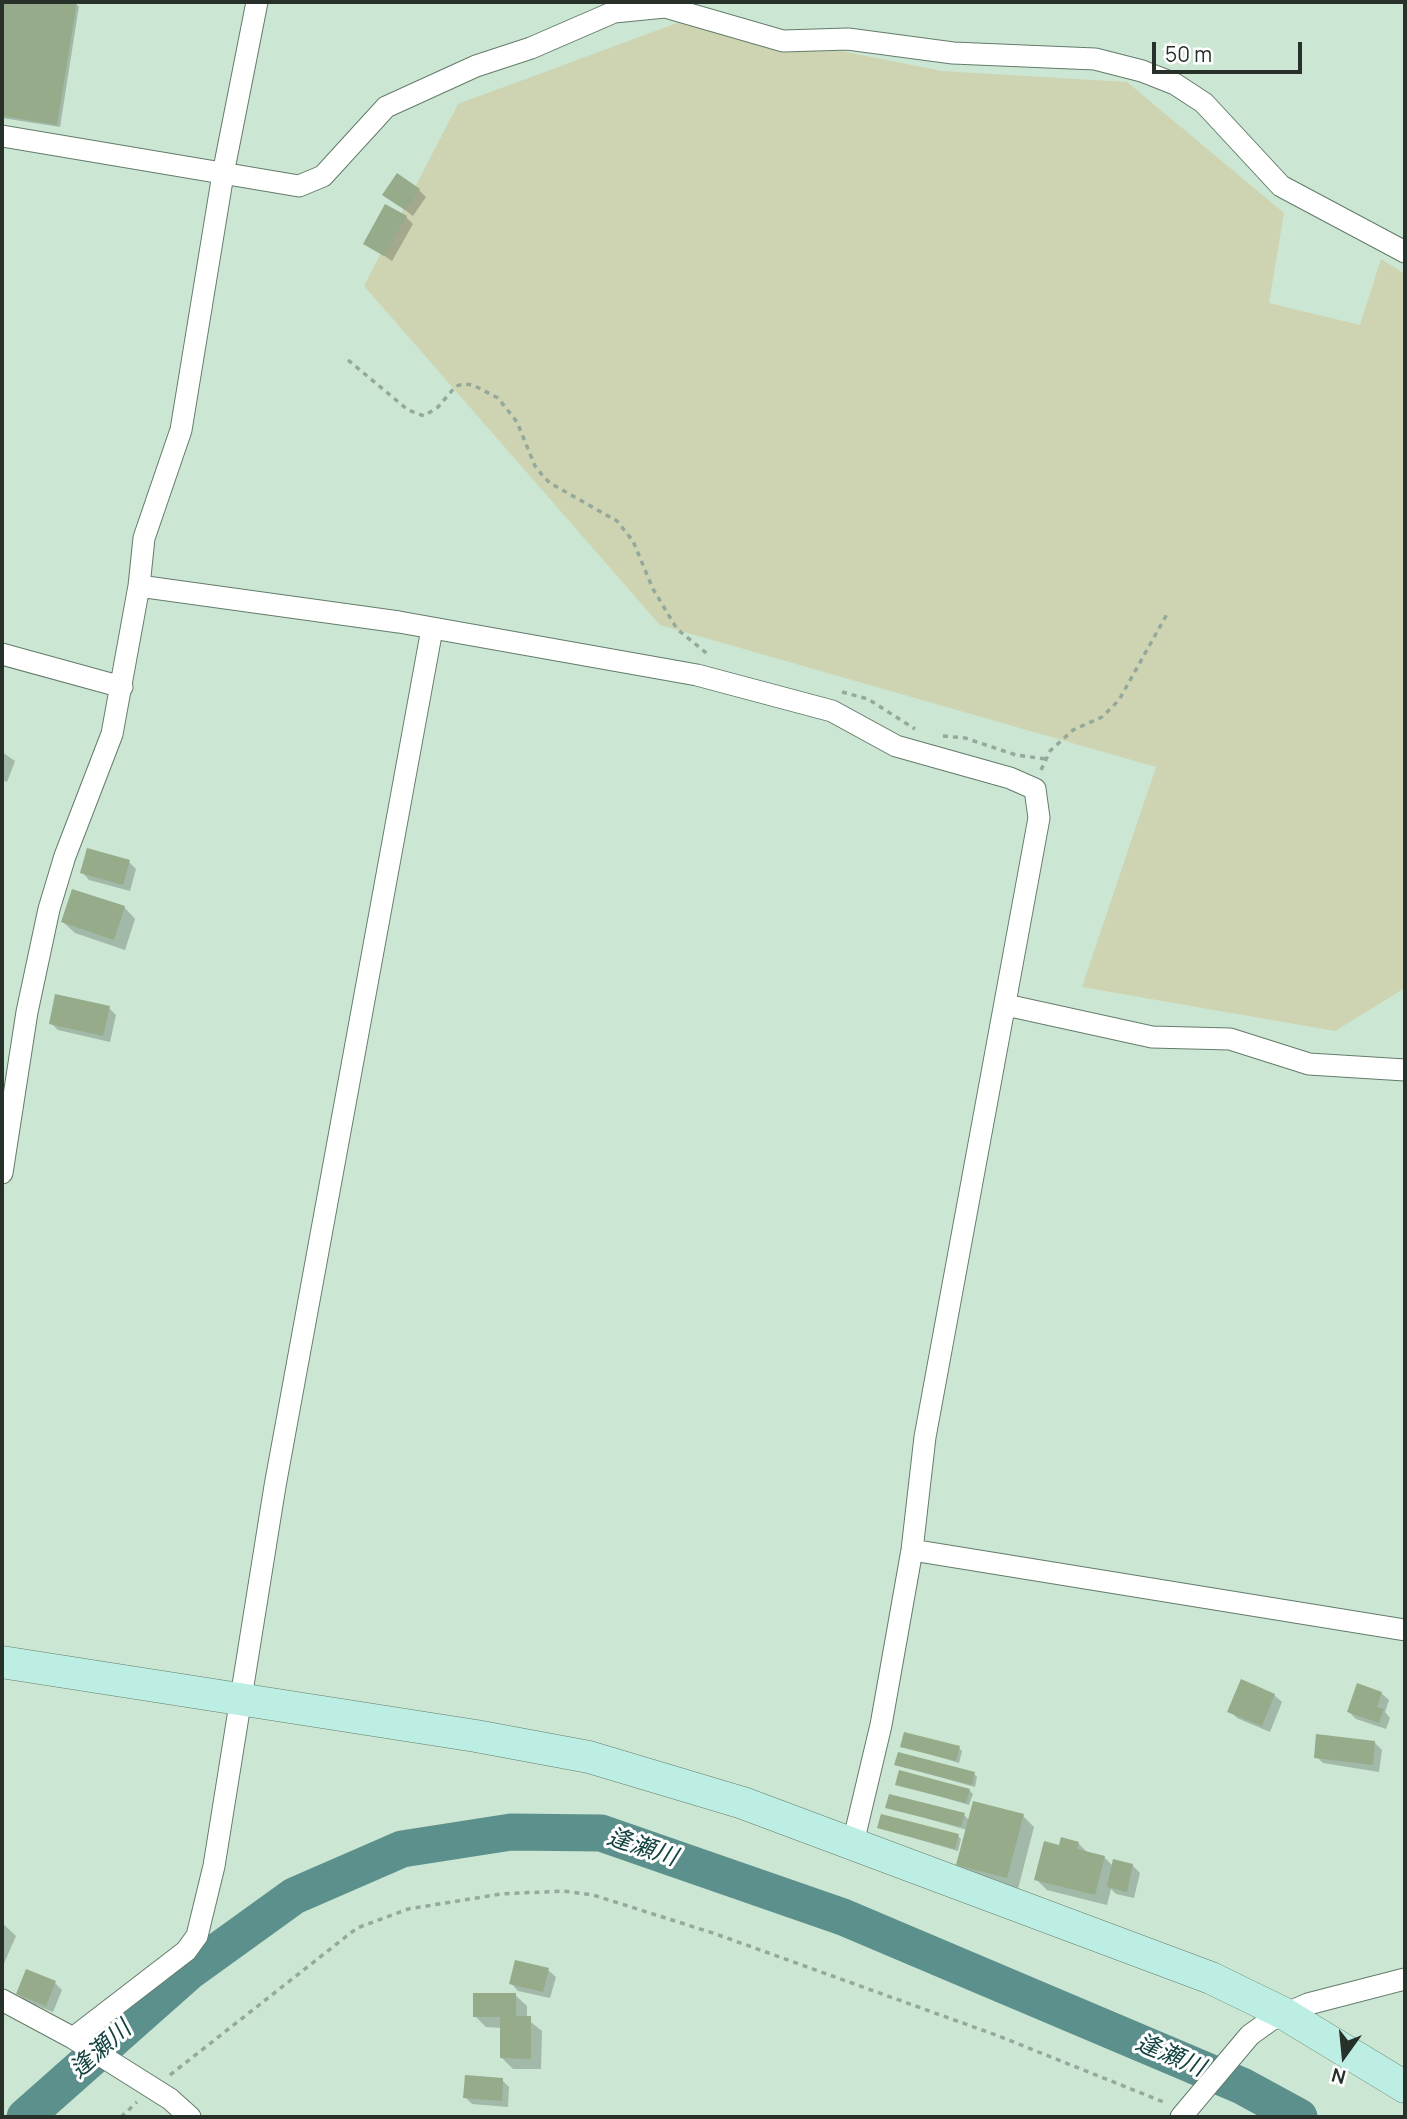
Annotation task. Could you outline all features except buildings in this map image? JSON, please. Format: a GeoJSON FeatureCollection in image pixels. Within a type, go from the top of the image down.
{"type":"FeatureCollection","features":[{"type":"Feature","properties":{"kind":"street"},"geometry":{"type":"LineString","coordinates":[[2,1173],[27,1013],[49,909],[65,856],[112,734],[139,586],[144,538],[181,430],[223,174],[257,2]]}},
{"type":"Feature","properties":{"kind":"street"},"geometry":{"type":"LineString","coordinates":[[2,136],[290,185],[310,183],[323,176],[386,107],[476,66],[531,48],[614,12],[665,8],[783,41],[848,39],[953,53],[1095,58],[1142,71],[1174,84],[1204,103],[1281,186],[1405,252]]}},
{"type":"Feature","properties":{"kind":"street"},"geometry":{"type":"LineString","coordinates":[[139,586],[291,605],[697,675],[832,711],[896,746],[1010,778],[1035,789],[1039,818],[925,1437],[912,1550],[881,1725],[853,1843]]}},
{"type":"Feature","properties":{"kind":"street"},"geometry":{"type":"LineString","coordinates":[[73,2038],[194,1943],[214,1866],[239,1700],[357,1033],[432,629]]}},
{"type":"Feature","properties":{"kind":"street"},"geometry":{"type":"LineString","coordinates":[[2,654],[122,687]]}},
{"type":"Feature","properties":{"kind":"street"},"geometry":{"type":"LineString","coordinates":[[1006,1005],[1152,1037],[1230,1040],[1309,1065],[1405,1070]]}},
{"type":"Feature","properties":{"kind":"street"},"geometry":{"type":"LineString","coordinates":[[912,1550],[1405,1630]]}},
{"type":"Feature","properties":{"kind":"street"},"geometry":{"type":"LineString","coordinates":[[2,1662],[589,1757],[743,1803],[1211,1978],[1283,2013],[1405,2087]]}},
{"type":"Feature","properties":{"kind":"street"},"geometry":{"type":"LineString","coordinates":[[1184,2113],[1250,2035],[1283,2013],[1405,1979]]}},
{"type":"Feature","properties":{"kind":"street"},"geometry":{"type":"LineString","coordinates":[[2,2000],[73,2038],[149,2086],[190,2117]]}},
{"type":"Feature","properties":{"kind":"path"},"geometry":{"type":"LineString","coordinates":[[348,360],[408,410],[424,415],[439,407],[456,386],[464,384],[473,385],[498,398],[517,422],[535,466],[543,477],[550,484],[617,521],[633,541],[653,589],[677,629],[694,646],[713,657]]}},
{"type":"Feature","properties":{"kind":"path"},"geometry":{"type":"LineString","coordinates":[[1035,789],[1046,759],[1073,730],[1102,717],[1119,700],[1167,614]]}},
{"type":"Feature","properties":{"kind":"path"},"geometry":{"type":"LineString","coordinates":[[831,689],[868,699],[924,732]]}},
{"type":"Feature","properties":{"kind":"path"},"geometry":{"type":"LineString","coordinates":[[938,736],[965,738],[1005,752],[1046,759]]}},
{"type":"Feature","properties":{"kind":"path"},"geometry":{"type":"LineString","coordinates":[[121,2117],[149,2086],[357,1928],[408,1909],[501,1894],[563,1891],[593,1895],[713,1933],[996,2035],[1184,2113]]}},
{"type":"Feature","properties":{"kind":"green space"},"geometry":{"type":"Polygon","coordinates":[[[685,20],[942,71],[1127,82],[1284,213],[1269,303],[1360,325],[1381,259],[1405,274],[1405,988],[1335,1031],[1082,987],[1156,767],[660,625],[364,286],[458,104],[685,20]]]}},
{"type":"Feature","properties":{"kind":"waterway","name":"逢瀬川"},"geometry":{"type":"LineString","coordinates":[[25,2117],[190,1971],[294,1896],[402,1849],[511,1832],[601,1833],[843,1917],[1242,2086],[1299,2117]]}}]}
